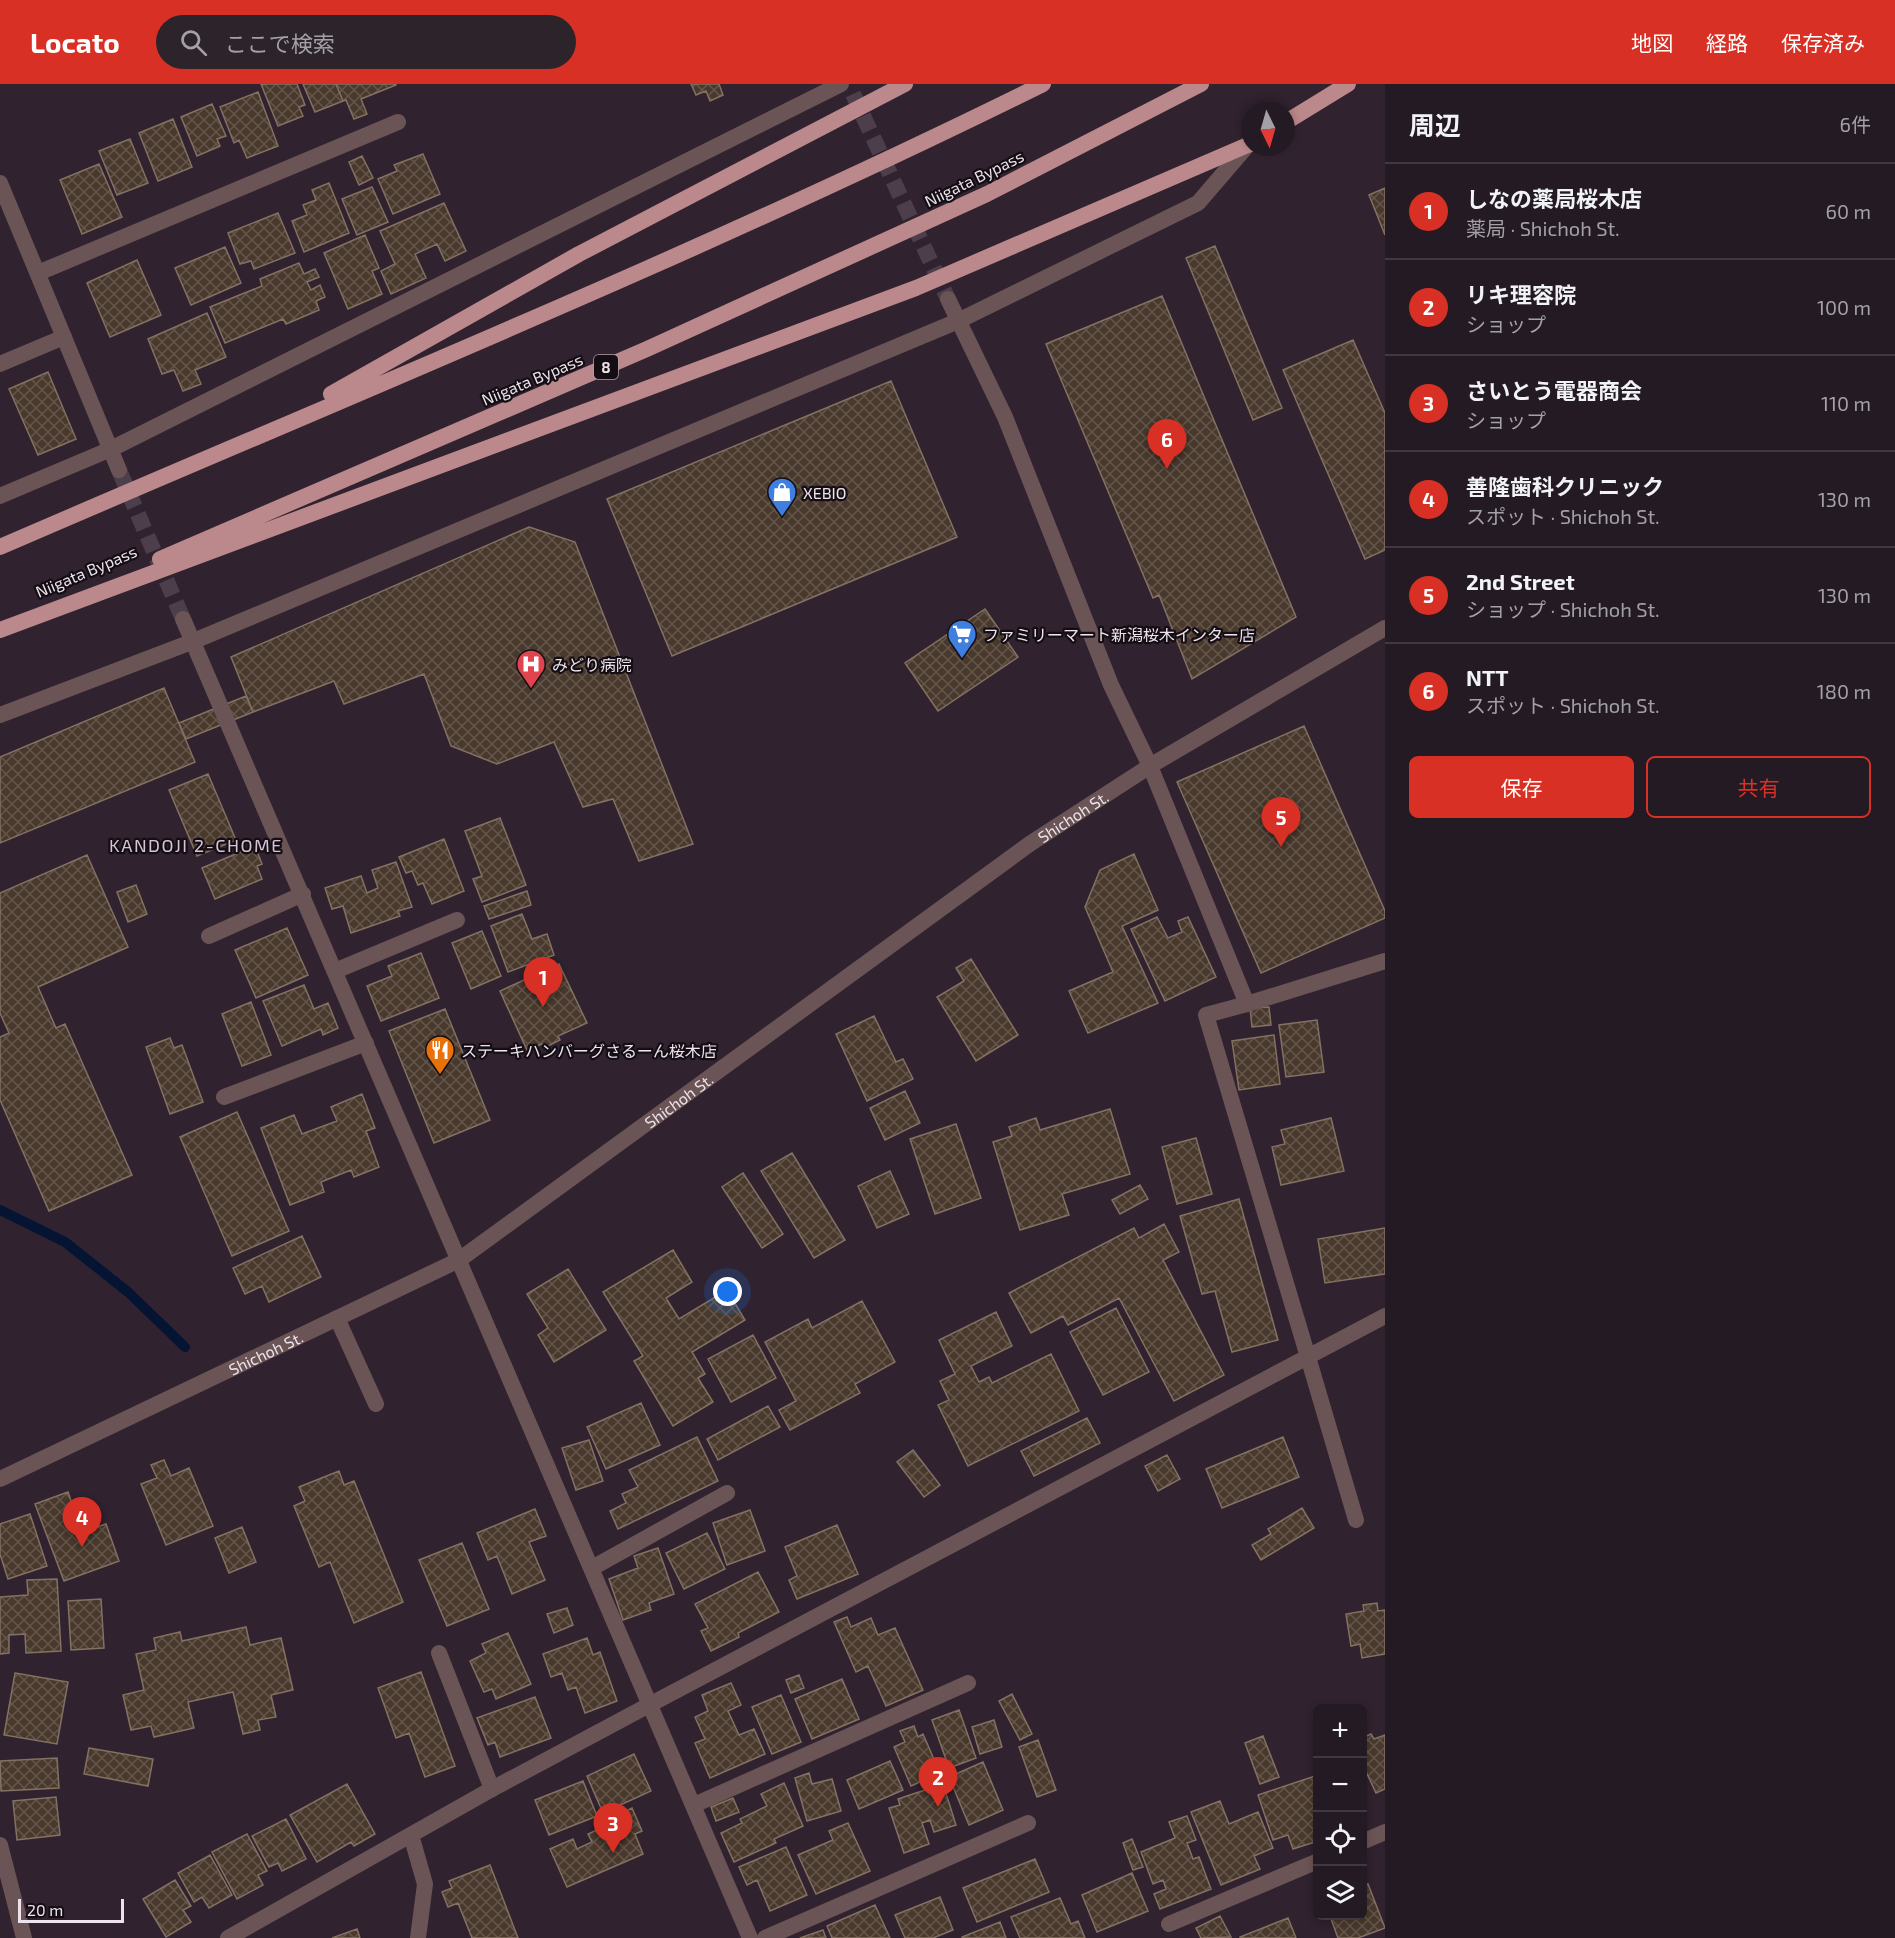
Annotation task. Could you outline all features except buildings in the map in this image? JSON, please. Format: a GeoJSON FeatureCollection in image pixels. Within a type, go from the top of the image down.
{"type":"FeatureCollection","features":[{"type":"Feature","properties":{"kind":"highway"},"geometry":{"type":"LineString","coordinates":[[260,435],[579,254],[905,84]]}},
{"type":"Feature","properties":{"kind":"highway"},"geometry":{"type":"LineString","coordinates":[[0,547],[620,281],[960,125],[1043,84]]}},
{"type":"Feature","properties":{"kind":"highway","name":"Niigata Bypass"},"geometry":{"type":"LineString","coordinates":[[0,629],[658,344],[987,194],[1201,84]]}},
{"type":"Feature","properties":{"kind":"highway"},"geometry":{"type":"LineString","coordinates":[[1295,116],[1348,84]]}},
{"type":"Feature","properties":{"kind":"highway"},"geometry":{"type":"LineString","coordinates":[[0,629],[916,288],[1241,148]]}},
{"type":"Feature","properties":{"kind":"street"},"geometry":{"type":"LineString","coordinates":[[0,496],[111,449],[847,87]]}},
{"type":"Feature","properties":{"kind":"street"},"geometry":{"type":"LineString","coordinates":[[38,273],[398,122]]}},
{"type":"Feature","properties":{"kind":"street"},"geometry":{"type":"LineString","coordinates":[[0,715],[194,641],[958,321],[1198,203],[1241,154]]}},
{"type":"Feature","properties":{"kind":"street"},"geometry":{"type":"LineString","coordinates":[[0,183],[119,470]]}},
{"type":"Feature","properties":{"kind":"street"},"geometry":{"type":"LineString","coordinates":[[948,299],[1005,417],[1111,685],[1150,766],[1247,1004]]}},
{"type":"Feature","properties":{"kind":"street"},"geometry":{"type":"LineString","coordinates":[[0,364],[64,337]]}},
{"type":"Feature","properties":{"kind":"street"},"geometry":{"type":"LineString","coordinates":[[183,619],[750,1938]]}},
{"type":"Feature","properties":{"kind":"street","name":"Shichoh St."},"geometry":{"type":"LineString","coordinates":[[0,1479],[459,1260],[1031,843],[1150,766],[1385,628]]}},
{"type":"Feature","properties":{"kind":"street"},"geometry":{"type":"LineString","coordinates":[[209,936],[303,894]]}},
{"type":"Feature","properties":{"kind":"street"},"geometry":{"type":"LineString","coordinates":[[335,971],[457,920]]}},
{"type":"Feature","properties":{"kind":"street"},"geometry":{"type":"LineString","coordinates":[[1356,1520],[1206,1015],[1385,961]]}},
{"type":"Feature","properties":{"kind":"street"},"geometry":{"type":"LineString","coordinates":[[224,1097],[366,1042]]}},
{"type":"Feature","properties":{"kind":"street"},"geometry":{"type":"LineString","coordinates":[[228,1938],[492,1789],[1385,1316]]}},
{"type":"Feature","properties":{"kind":"street"},"geometry":{"type":"LineString","coordinates":[[337,1318],[376,1404]]}},
{"type":"Feature","properties":{"kind":"street"},"geometry":{"type":"LineString","coordinates":[[592,1568],[727,1493]]}},
{"type":"Feature","properties":{"kind":"street"},"geometry":{"type":"LineString","coordinates":[[439,1653],[492,1789]]}},
{"type":"Feature","properties":{"kind":"street"},"geometry":{"type":"LineString","coordinates":[[694,1805],[968,1683]]}},
{"type":"Feature","properties":{"kind":"street"},"geometry":{"type":"LineString","coordinates":[[765,1938],[1029,1823]]}},
{"type":"Feature","properties":{"kind":"street"},"geometry":{"type":"LineString","coordinates":[[1367,1840],[1385,1832]]}},
{"type":"Feature","properties":{"kind":"street"},"geometry":{"type":"LineString","coordinates":[[411,1835],[425,1884],[418,1938]]}},
{"type":"Feature","properties":{"kind":"street"},"geometry":{"type":"LineString","coordinates":[[0,1845],[24,1938]]}},
{"type":"Feature","properties":{"kind":"street"},"geometry":{"type":"LineString","coordinates":[[1170,1924],[1313,1863]]}},
{"type":"Feature","properties":{"kind":"waterway"},"geometry":{"type":"LineString","coordinates":[[0,1210],[65,1242],[128,1292],[185,1347]]}},
{"type":"Feature","properties":{"kind":"tunnel"},"geometry":{"type":"LineString","coordinates":[[853,94],[948,299]]}},
{"type":"Feature","properties":{"kind":"tunnel"},"geometry":{"type":"LineString","coordinates":[[119,470],[183,619]]}},
{"type":"Feature","properties":{"kind":"place","name":"NTT"},"geometry":{"type":"Point","coordinates":[1167,469]}},
{"type":"Feature","properties":{"kind":"place","name":"XEBIO"},"geometry":{"type":"Point","coordinates":[782,518]}},
{"type":"Feature","properties":{"kind":"place","name":"ファミリーマート新潟桜木インター店"},"geometry":{"type":"Point","coordinates":[962,660]}},
{"type":"Feature","properties":{"kind":"place","name":"みどり病院"},"geometry":{"type":"Point","coordinates":[531,690]}},
{"type":"Feature","properties":{"kind":"place","name":"2nd Street"},"geometry":{"type":"Point","coordinates":[1281,847]}},
{"type":"Feature","properties":{"kind":"place","name":"しなの薬局桜木店"},"geometry":{"type":"Point","coordinates":[543,1007]}},
{"type":"Feature","properties":{"kind":"place","name":"ステーキハンバーグさるーん桜木店"},"geometry":{"type":"Point","coordinates":[440,1076]}},
{"type":"Feature","properties":{"kind":"place","name":"善隆歯科クリニック"},"geometry":{"type":"Point","coordinates":[82,1547]}},
{"type":"Feature","properties":{"kind":"place","name":"リキ理容院"},"geometry":{"type":"Point","coordinates":[938,1807]}},
{"type":"Feature","properties":{"kind":"place","name":"さいとう電器商会"},"geometry":{"type":"Point","coordinates":[613,1853]}},
{"type":"Feature","properties":{"kind":"district","name":"KANDOJI 2-CHOME"},"geometry":{"type":"Point","coordinates":[196,845]}}]}
